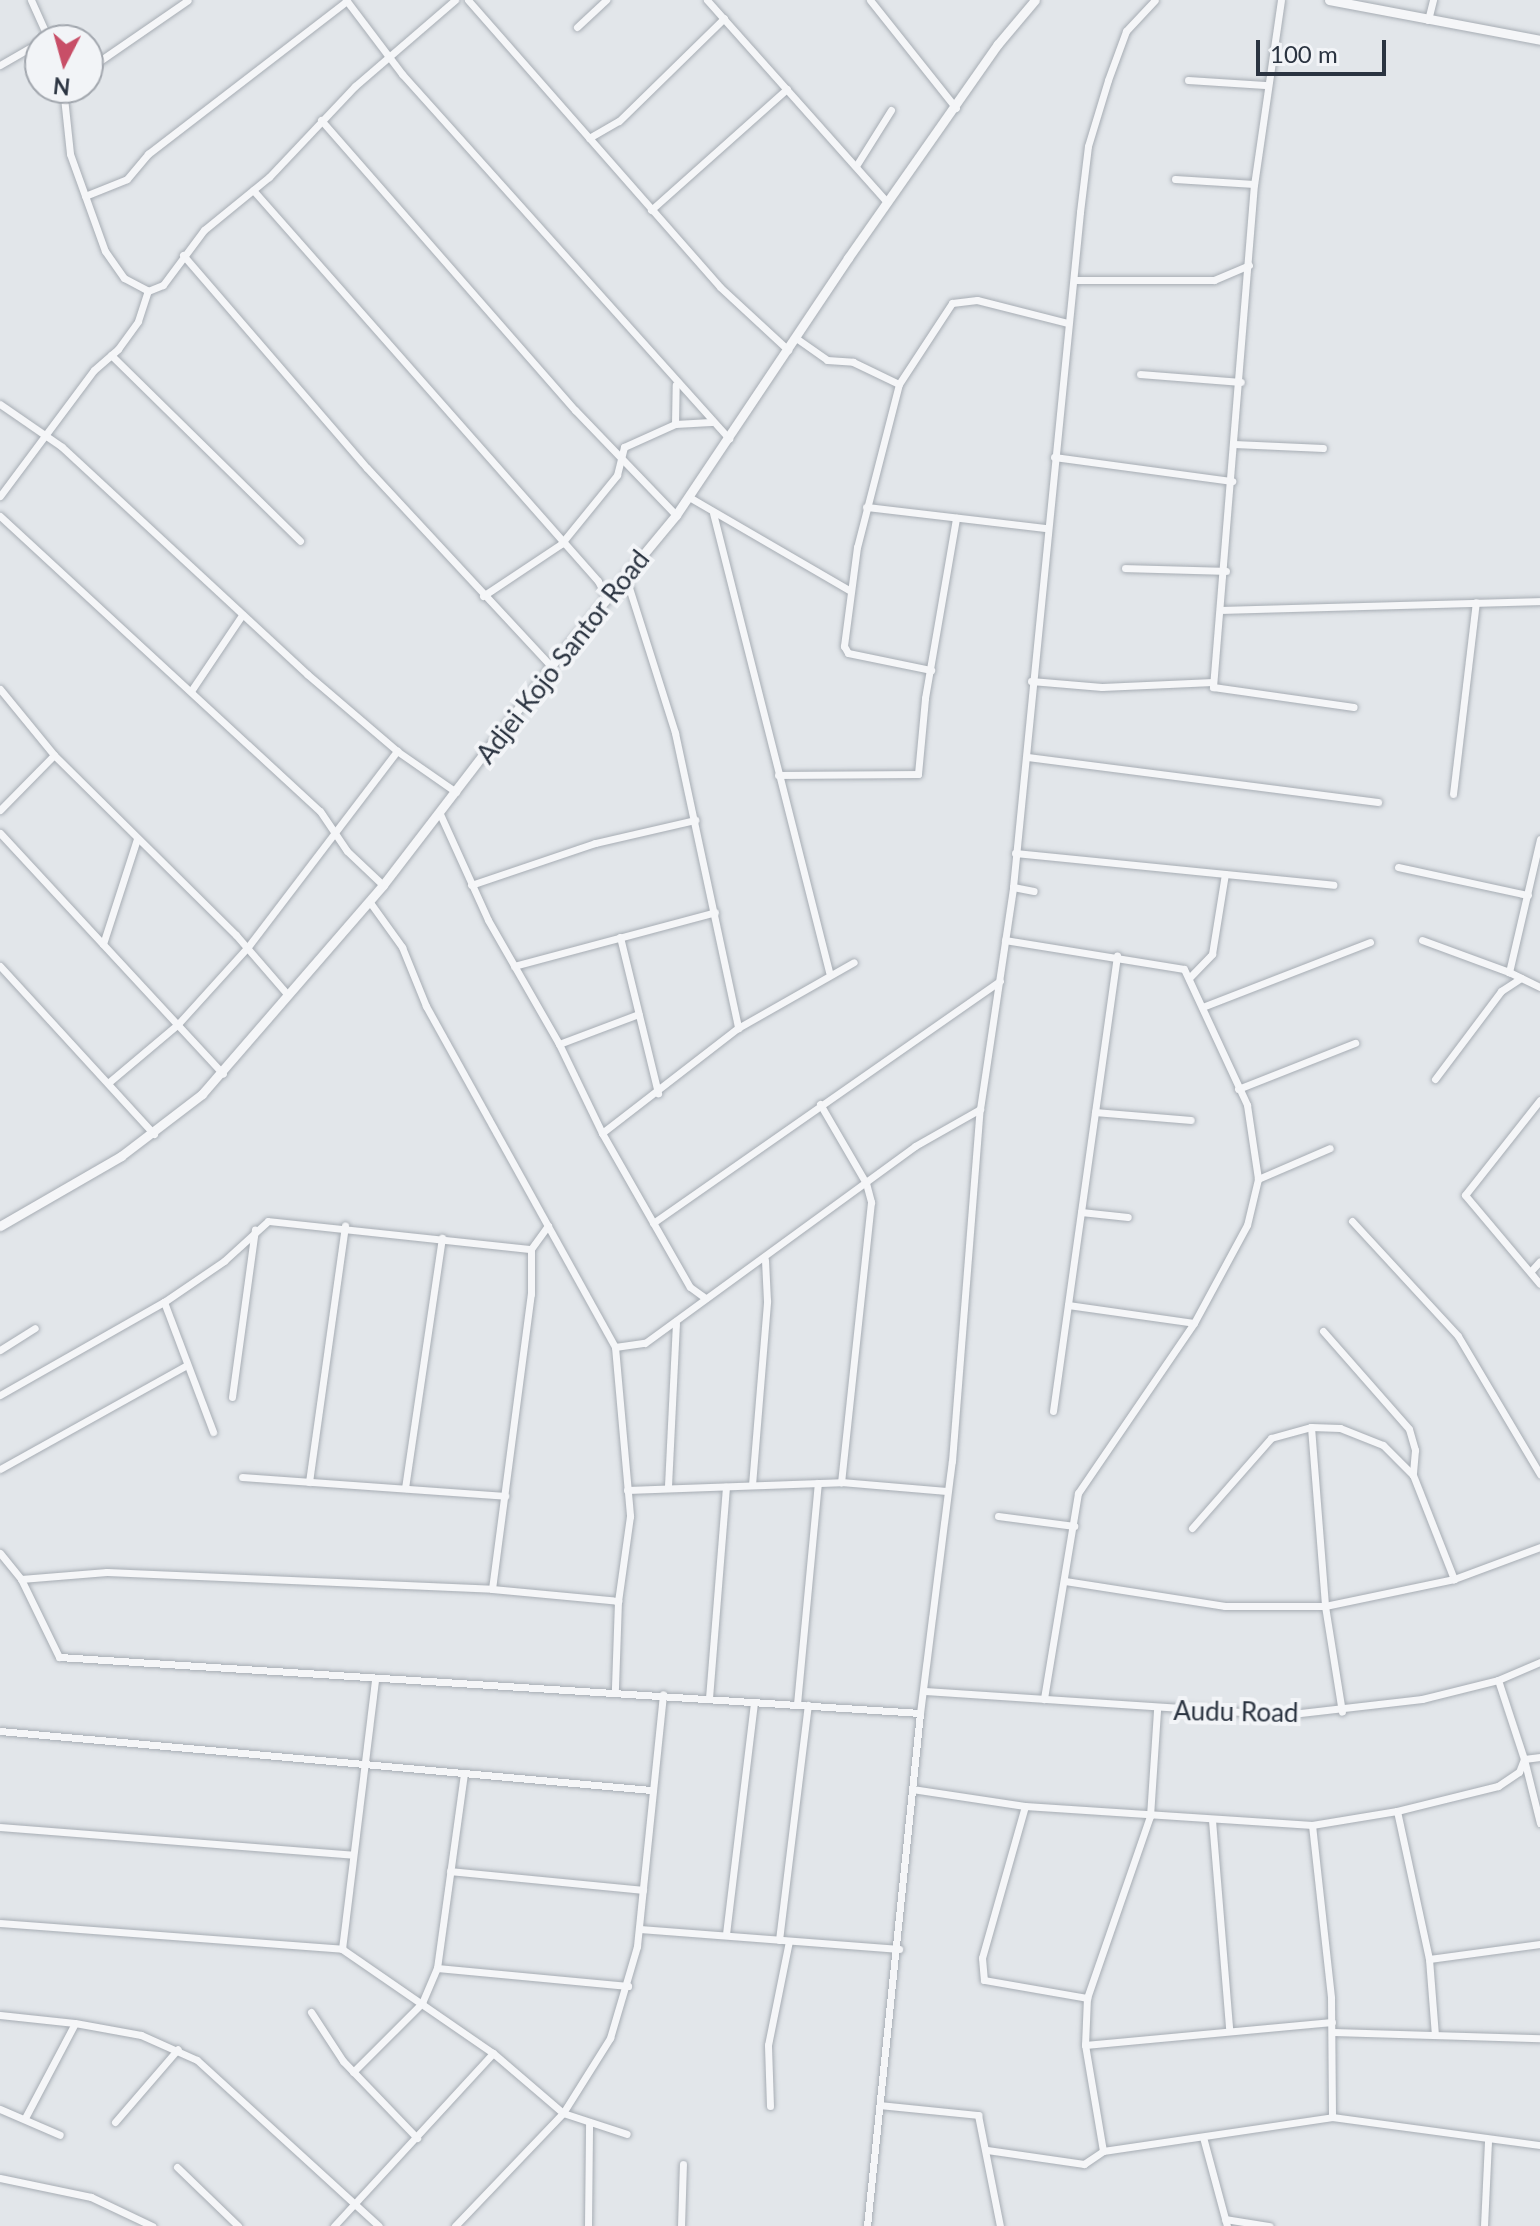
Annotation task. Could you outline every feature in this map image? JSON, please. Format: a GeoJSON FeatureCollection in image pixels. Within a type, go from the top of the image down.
{"type":"FeatureCollection","features":[{"type":"Feature","properties":{"kind":"street"},"geometry":{"type":"LineString","coordinates":[[31,0],[39,24]]}},
{"type":"Feature","properties":{"kind":"street"},"geometry":{"type":"LineString","coordinates":[[104,58],[188,0]]}},
{"type":"Feature","properties":{"kind":"street"},"geometry":{"type":"LineString","coordinates":[[85,196],[127,179],[148,154],[346,0],[390,57],[651,350],[676,385],[729,439]]}},
{"type":"Feature","properties":{"kind":"street"},"geometry":{"type":"LineString","coordinates":[[0,496],[138,321],[148,291],[163,285],[183,255],[253,190],[321,120],[455,0]]}},
{"type":"Feature","properties":{"kind":"street"},"geometry":{"type":"LineString","coordinates":[[468,0],[727,294],[788,350]]}},
{"type":"Feature","properties":{"kind":"street"},"geometry":{"type":"LineString","coordinates":[[577,27],[606,0]]}},
{"type":"Feature","properties":{"kind":"street"},"geometry":{"type":"LineString","coordinates":[[707,0],[887,202]]}},
{"type":"Feature","properties":{"kind":"street"},"geometry":{"type":"LineString","coordinates":[[870,0],[956,108]]}},
{"type":"Feature","properties":{"kind":"street","name":"Adjei Kojo Santor Road"},"geometry":{"type":"LineString","coordinates":[[0,1226],[154,1134],[223,1074],[383,885],[551,666],[676,515],[887,202],[956,108],[998,44],[1035,0]]}},
{"type":"Feature","properties":{"kind":"street"},"geometry":{"type":"LineString","coordinates":[[867,2226],[899,1949],[920,1713],[947,1491],[980,1109],[1013,887],[1046,528],[1088,146],[1126,31],[1155,0]]}},
{"type":"Feature","properties":{"kind":"street"},"geometry":{"type":"LineString","coordinates":[[1281,0],[1265,85],[1254,184],[1223,610],[1213,682],[1215,689],[1354,707]]}},
{"type":"Feature","properties":{"kind":"street"},"geometry":{"type":"LineString","coordinates":[[1329,0],[1540,40]]}},
{"type":"Feature","properties":{"kind":"street"},"geometry":{"type":"LineString","coordinates":[[1428,20],[1433,0]]}},
{"type":"Feature","properties":{"kind":"street"},"geometry":{"type":"LineString","coordinates":[[589,138],[626,114],[724,18]]}},
{"type":"Feature","properties":{"kind":"street"},"geometry":{"type":"LineString","coordinates":[[0,65],[24,52]]}},
{"type":"Feature","properties":{"kind":"street"},"geometry":{"type":"LineString","coordinates":[[1188,80],[1265,85]]}},
{"type":"Feature","properties":{"kind":"street"},"geometry":{"type":"LineString","coordinates":[[651,210],[787,89]]}},
{"type":"Feature","properties":{"kind":"street"},"geometry":{"type":"LineString","coordinates":[[65,104],[70,154],[113,266],[148,291]]}},
{"type":"Feature","properties":{"kind":"street"},"geometry":{"type":"LineString","coordinates":[[856,166],[891,110]]}},
{"type":"Feature","properties":{"kind":"street"},"geometry":{"type":"LineString","coordinates":[[321,120],[621,461],[676,515]]}},
{"type":"Feature","properties":{"kind":"street"},"geometry":{"type":"LineString","coordinates":[[1175,179],[1254,184]]}},
{"type":"Feature","properties":{"kind":"street"},"geometry":{"type":"LineString","coordinates":[[253,190],[607,599]]}},
{"type":"Feature","properties":{"kind":"street"},"geometry":{"type":"LineString","coordinates":[[183,255],[483,596],[551,666]]}},
{"type":"Feature","properties":{"kind":"street"},"geometry":{"type":"LineString","coordinates":[[1074,280],[1214,280],[1249,265]]}},
{"type":"Feature","properties":{"kind":"street"},"geometry":{"type":"LineString","coordinates":[[931,670],[845,650],[849,590],[866,507],[899,384],[952,303],[977,300],[1068,323]]}},
{"type":"Feature","properties":{"kind":"street"},"geometry":{"type":"LineString","coordinates":[[796,338],[827,360],[853,362],[899,384]]}},
{"type":"Feature","properties":{"kind":"street"},"geometry":{"type":"LineString","coordinates":[[111,355],[300,541]]}},
{"type":"Feature","properties":{"kind":"street"},"geometry":{"type":"LineString","coordinates":[[1140,374],[1241,382]]}},
{"type":"Feature","properties":{"kind":"street"},"geometry":{"type":"LineString","coordinates":[[675,424],[676,385]]}},
{"type":"Feature","properties":{"kind":"street"},"geometry":{"type":"LineString","coordinates":[[0,404],[123,500],[242,615],[397,751],[456,792]]}},
{"type":"Feature","properties":{"kind":"street"},"geometry":{"type":"LineString","coordinates":[[483,596],[561,544],[617,475],[624,447],[675,424],[711,422]]}},
{"type":"Feature","properties":{"kind":"street"},"geometry":{"type":"LineString","coordinates":[[1234,444],[1323,448]]}},
{"type":"Feature","properties":{"kind":"street"},"geometry":{"type":"LineString","coordinates":[[1054,457],[1232,481]]}},
{"type":"Feature","properties":{"kind":"street"},"geometry":{"type":"LineString","coordinates":[[689,497],[849,590]]}},
{"type":"Feature","properties":{"kind":"street"},"geometry":{"type":"LineString","coordinates":[[866,507],[1046,528]]}},
{"type":"Feature","properties":{"kind":"street"},"geometry":{"type":"LineString","coordinates":[[713,513],[748,635],[778,775],[829,973]]}},
{"type":"Feature","properties":{"kind":"street"},"geometry":{"type":"LineString","coordinates":[[0,516],[320,811],[333,834],[383,885]]}},
{"type":"Feature","properties":{"kind":"street"},"geometry":{"type":"LineString","coordinates":[[778,775],[918,774],[931,670],[956,518]]}},
{"type":"Feature","properties":{"kind":"street"},"geometry":{"type":"LineString","coordinates":[[1125,568],[1226,571]]}},
{"type":"Feature","properties":{"kind":"street"},"geometry":{"type":"LineString","coordinates":[[625,575],[675,733],[738,1028]]}},
{"type":"Feature","properties":{"kind":"street"},"geometry":{"type":"LineString","coordinates":[[1223,610],[1540,601]]}},
{"type":"Feature","properties":{"kind":"street"},"geometry":{"type":"LineString","coordinates":[[1453,794],[1476,602]]}},
{"type":"Feature","properties":{"kind":"street"},"geometry":{"type":"LineString","coordinates":[[191,691],[242,615]]}},
{"type":"Feature","properties":{"kind":"street"},"geometry":{"type":"LineString","coordinates":[[1031,681],[1102,687],[1213,682]]}},
{"type":"Feature","properties":{"kind":"street"},"geometry":{"type":"LineString","coordinates":[[0,689],[54,755],[247,948],[288,995]]}},
{"type":"Feature","properties":{"kind":"street"},"geometry":{"type":"LineString","coordinates":[[108,1083],[178,1024],[247,948],[397,751]]}},
{"type":"Feature","properties":{"kind":"street"},"geometry":{"type":"LineString","coordinates":[[0,810],[54,755]]}},
{"type":"Feature","properties":{"kind":"street"},"geometry":{"type":"LineString","coordinates":[[1027,757],[1378,802]]}},
{"type":"Feature","properties":{"kind":"street"},"geometry":{"type":"LineString","coordinates":[[440,814],[471,885],[559,1044],[602,1133],[690,1287],[705,1298]]}},
{"type":"Feature","properties":{"kind":"street"},"geometry":{"type":"LineString","coordinates":[[471,885],[595,843],[695,820]]}},
{"type":"Feature","properties":{"kind":"street"},"geometry":{"type":"LineString","coordinates":[[0,833],[223,1074]]}},
{"type":"Feature","properties":{"kind":"street"},"geometry":{"type":"LineString","coordinates":[[103,944],[137,839]]}},
{"type":"Feature","properties":{"kind":"street"},"geometry":{"type":"LineString","coordinates":[[1509,972],[1528,895],[1537,873],[1540,839]]}},
{"type":"Feature","properties":{"kind":"street"},"geometry":{"type":"LineString","coordinates":[[1015,853],[1333,885]]}},
{"type":"Feature","properties":{"kind":"street"},"geometry":{"type":"LineString","coordinates":[[1398,867],[1528,895]]}},
{"type":"Feature","properties":{"kind":"street"},"geometry":{"type":"LineString","coordinates":[[1190,977],[1212,954],[1225,874]]}},
{"type":"Feature","properties":{"kind":"street"},"geometry":{"type":"LineString","coordinates":[[1013,887],[1034,891]]}},
{"type":"Feature","properties":{"kind":"street"},"geometry":{"type":"LineString","coordinates":[[369,901],[402,947],[426,1006],[615,1347],[630,1516],[618,1601],[615,1689]]}},
{"type":"Feature","properties":{"kind":"street"},"geometry":{"type":"LineString","coordinates":[[514,966],[715,912]]}},
{"type":"Feature","properties":{"kind":"street"},"geometry":{"type":"LineString","coordinates":[[620,937],[658,1093]]}},
{"type":"Feature","properties":{"kind":"street"},"geometry":{"type":"LineString","coordinates":[[1005,940],[1177,965],[1190,977],[1249,1113],[1258,1179],[1247,1225],[1194,1323],[1078,1493],[1044,1699]]}},
{"type":"Feature","properties":{"kind":"street"},"geometry":{"type":"LineString","coordinates":[[1422,940],[1509,972],[1540,987]]}},
{"type":"Feature","properties":{"kind":"street"},"geometry":{"type":"LineString","coordinates":[[1205,1006],[1370,942]]}},
{"type":"Feature","properties":{"kind":"street"},"geometry":{"type":"LineString","coordinates":[[1053,1411],[1117,955]]}},
{"type":"Feature","properties":{"kind":"street"},"geometry":{"type":"LineString","coordinates":[[602,1133],[658,1093],[738,1028],[829,973],[854,962]]}},
{"type":"Feature","properties":{"kind":"street"},"geometry":{"type":"LineString","coordinates":[[0,966],[154,1134]]}},
{"type":"Feature","properties":{"kind":"street"},"geometry":{"type":"LineString","coordinates":[[1435,1079],[1501,991],[1521,978]]}},
{"type":"Feature","properties":{"kind":"street"},"geometry":{"type":"LineString","coordinates":[[653,1223],[1000,981]]}},
{"type":"Feature","properties":{"kind":"street"},"geometry":{"type":"LineString","coordinates":[[559,1044],[639,1014]]}},
{"type":"Feature","properties":{"kind":"street"},"geometry":{"type":"LineString","coordinates":[[1238,1089],[1355,1043]]}},
{"type":"Feature","properties":{"kind":"street"},"geometry":{"type":"LineString","coordinates":[[1540,1100],[1465,1195],[1540,1284]]}},
{"type":"Feature","properties":{"kind":"street"},"geometry":{"type":"LineString","coordinates":[[820,1104],[866,1183],[871,1236],[841,1482]]}},
{"type":"Feature","properties":{"kind":"street"},"geometry":{"type":"LineString","coordinates":[[615,1347],[645,1343],[676,1323],[705,1298],[765,1260],[915,1146],[980,1109]]}},
{"type":"Feature","properties":{"kind":"street"},"geometry":{"type":"LineString","coordinates":[[1095,1112],[1191,1120]]}},
{"type":"Feature","properties":{"kind":"street"},"geometry":{"type":"LineString","coordinates":[[1258,1179],[1330,1148]]}},
{"type":"Feature","properties":{"kind":"street"},"geometry":{"type":"LineString","coordinates":[[1081,1212],[1128,1217]]}},
{"type":"Feature","properties":{"kind":"street"},"geometry":{"type":"LineString","coordinates":[[0,1395],[164,1302],[224,1261],[255,1228],[268,1221],[345,1226],[531,1249]]}},
{"type":"Feature","properties":{"kind":"street"},"geometry":{"type":"LineString","coordinates":[[1352,1221],[1458,1336],[1540,1474]]}},
{"type":"Feature","properties":{"kind":"street"},"geometry":{"type":"LineString","coordinates":[[309,1482],[345,1226]]}},
{"type":"Feature","properties":{"kind":"street"},"geometry":{"type":"LineString","coordinates":[[492,1589],[531,1294],[531,1249],[548,1226]]}},
{"type":"Feature","properties":{"kind":"street"},"geometry":{"type":"LineString","coordinates":[[232,1397],[255,1228]]}},
{"type":"Feature","properties":{"kind":"street"},"geometry":{"type":"LineString","coordinates":[[405,1488],[442,1238]]}},
{"type":"Feature","properties":{"kind":"street"},"geometry":{"type":"LineString","coordinates":[[752,1485],[767,1301],[765,1260]]}},
{"type":"Feature","properties":{"kind":"street"},"geometry":{"type":"LineString","coordinates":[[1531,1271],[1540,1261]]}},
{"type":"Feature","properties":{"kind":"street"},"geometry":{"type":"LineString","coordinates":[[164,1302],[185,1366],[213,1432]]}},
{"type":"Feature","properties":{"kind":"street"},"geometry":{"type":"LineString","coordinates":[[1068,1305],[1194,1323]]}},
{"type":"Feature","properties":{"kind":"street"},"geometry":{"type":"LineString","coordinates":[[668,1486],[676,1323]]}},
{"type":"Feature","properties":{"kind":"street"},"geometry":{"type":"LineString","coordinates":[[0,1350],[35,1328]]}},
{"type":"Feature","properties":{"kind":"street"},"geometry":{"type":"LineString","coordinates":[[1323,1331],[1409,1429],[1415,1450],[1413,1475]]}},
{"type":"Feature","properties":{"kind":"street"},"geometry":{"type":"LineString","coordinates":[[0,1469],[185,1366]]}},
{"type":"Feature","properties":{"kind":"street"},"geometry":{"type":"LineString","coordinates":[[1311,1427],[1325,1606],[1342,1712]]}},
{"type":"Feature","properties":{"kind":"street"},"geometry":{"type":"LineString","coordinates":[[1192,1528],[1271,1438],[1311,1427],[1340,1428],[1383,1445],[1413,1475],[1454,1579]]}},
{"type":"Feature","properties":{"kind":"street"},"geometry":{"type":"LineString","coordinates":[[242,1477],[505,1496]]}},
{"type":"Feature","properties":{"kind":"street"},"geometry":{"type":"LineString","coordinates":[[627,1490],[841,1482],[947,1491]]}},
{"type":"Feature","properties":{"kind":"street"},"geometry":{"type":"LineString","coordinates":[[797,1704],[818,1483]]}},
{"type":"Feature","properties":{"kind":"street"},"geometry":{"type":"LineString","coordinates":[[709,1698],[726,1487]]}},
{"type":"Feature","properties":{"kind":"street"},"geometry":{"type":"LineString","coordinates":[[998,1516],[1074,1526]]}},
{"type":"Feature","properties":{"kind":"street"},"geometry":{"type":"LineString","coordinates":[[1065,1581],[1225,1606],[1325,1606],[1454,1579],[1540,1547]]}},
{"type":"Feature","properties":{"kind":"street"},"geometry":{"type":"LineString","coordinates":[[0,1553],[21,1579],[59,1657],[375,1679],[615,1689],[754,1703],[920,1713]]}},
{"type":"Feature","properties":{"kind":"street"},"geometry":{"type":"LineString","coordinates":[[21,1579],[107,1572],[492,1589],[618,1601]]}},
{"type":"Feature","properties":{"kind":"street","name":"Audu Road"},"geometry":{"type":"LineString","coordinates":[[925,1691],[1240,1716],[1342,1712],[1498,1680],[1540,1662]]}},
{"type":"Feature","properties":{"kind":"street"},"geometry":{"type":"LineString","coordinates":[[342,1949],[375,1679]]}},
{"type":"Feature","properties":{"kind":"street"},"geometry":{"type":"LineString","coordinates":[[1498,1680],[1524,1759],[1540,1823]]}},
{"type":"Feature","properties":{"kind":"street"},"geometry":{"type":"LineString","coordinates":[[455,2226],[563,2113],[610,2038],[628,1986],[640,1929],[651,1790],[663,1694]]}},
{"type":"Feature","properties":{"kind":"street"},"geometry":{"type":"LineString","coordinates":[[726,1934],[754,1703]]}},
{"type":"Feature","properties":{"kind":"street"},"geometry":{"type":"LineString","coordinates":[[779,1940],[808,1705]]}},
{"type":"Feature","properties":{"kind":"street"},"geometry":{"type":"LineString","coordinates":[[1103,2151],[1085,2045],[1087,1998],[1150,1816],[1157,1710]]}},
{"type":"Feature","properties":{"kind":"street"},"geometry":{"type":"LineString","coordinates":[[0,1731],[651,1790]]}},
{"type":"Feature","properties":{"kind":"street"},"geometry":{"type":"LineString","coordinates":[[1524,1759],[1540,1757]]}},
{"type":"Feature","properties":{"kind":"street"},"geometry":{"type":"LineString","coordinates":[[912,1789],[1025,1806],[1312,1825],[1397,1811],[1498,1786],[1513,1779],[1524,1759]]}},
{"type":"Feature","properties":{"kind":"street"},"geometry":{"type":"LineString","coordinates":[[353,2072],[422,2003],[437,1968],[464,1774]]}},
{"type":"Feature","properties":{"kind":"street"},"geometry":{"type":"LineString","coordinates":[[1025,1806],[982,1958],[984,1980],[1087,1998]]}},
{"type":"Feature","properties":{"kind":"street"},"geometry":{"type":"LineString","coordinates":[[1397,1811],[1429,1959],[1435,2035]]}},
{"type":"Feature","properties":{"kind":"street"},"geometry":{"type":"LineString","coordinates":[[1212,1820],[1229,2029]]}},
{"type":"Feature","properties":{"kind":"street"},"geometry":{"type":"LineString","coordinates":[[1312,1825],[1333,2032],[1332,2117]]}},
{"type":"Feature","properties":{"kind":"street"},"geometry":{"type":"LineString","coordinates":[[0,1827],[353,1855]]}},
{"type":"Feature","properties":{"kind":"street"},"geometry":{"type":"LineString","coordinates":[[450,1871],[643,1890]]}},
{"type":"Feature","properties":{"kind":"street"},"geometry":{"type":"LineString","coordinates":[[0,1923],[342,1949],[493,2053],[563,2113],[627,2134]]}},
{"type":"Feature","properties":{"kind":"street"},"geometry":{"type":"LineString","coordinates":[[640,1929],[899,1949]]}},
{"type":"Feature","properties":{"kind":"street"},"geometry":{"type":"LineString","coordinates":[[770,2106],[768,2045],[789,1941]]}},
{"type":"Feature","properties":{"kind":"street"},"geometry":{"type":"LineString","coordinates":[[1429,1959],[1540,1944]]}},
{"type":"Feature","properties":{"kind":"street"},"geometry":{"type":"LineString","coordinates":[[437,1968],[628,1986]]}},
{"type":"Feature","properties":{"kind":"street"},"geometry":{"type":"LineString","coordinates":[[311,2012],[353,2072],[417,2138]]}},
{"type":"Feature","properties":{"kind":"street"},"geometry":{"type":"LineString","coordinates":[[0,2015],[103,2024],[178,2049],[355,2201],[379,2226]]}},
{"type":"Feature","properties":{"kind":"street"},"geometry":{"type":"LineString","coordinates":[[1085,2045],[1229,2029],[1332,2022]]}},
{"type":"Feature","properties":{"kind":"street"},"geometry":{"type":"LineString","coordinates":[[25,2118],[75,2023]]}},
{"type":"Feature","properties":{"kind":"street"},"geometry":{"type":"LineString","coordinates":[[1333,2032],[1540,2038]]}},
{"type":"Feature","properties":{"kind":"street"},"geometry":{"type":"LineString","coordinates":[[115,2122],[178,2049]]}},
{"type":"Feature","properties":{"kind":"street"},"geometry":{"type":"LineString","coordinates":[[334,2226],[493,2053]]}},
{"type":"Feature","properties":{"kind":"street"},"geometry":{"type":"LineString","coordinates":[[880,2105],[978,2115],[1000,2226]]}},
{"type":"Feature","properties":{"kind":"street"},"geometry":{"type":"LineString","coordinates":[[0,2109],[60,2135]]}},
{"type":"Feature","properties":{"kind":"street"},"geometry":{"type":"LineString","coordinates":[[987,2150],[1084,2164],[1103,2151],[1332,2117],[1540,2145]]}},
{"type":"Feature","properties":{"kind":"street"},"geometry":{"type":"LineString","coordinates":[[588,2226],[589,2122]]}},
{"type":"Feature","properties":{"kind":"street"},"geometry":{"type":"LineString","coordinates":[[1203,2137],[1226,2223],[1269,2226]]}},
{"type":"Feature","properties":{"kind":"street"},"geometry":{"type":"LineString","coordinates":[[1484,2226],[1488,2140]]}},
{"type":"Feature","properties":{"kind":"street"},"geometry":{"type":"LineString","coordinates":[[681,2226],[683,2164]]}},
{"type":"Feature","properties":{"kind":"street"},"geometry":{"type":"LineString","coordinates":[[177,2167],[238,2226]]}},
{"type":"Feature","properties":{"kind":"street"},"geometry":{"type":"LineString","coordinates":[[0,2178],[91,2197],[152,2226]]}}]}
